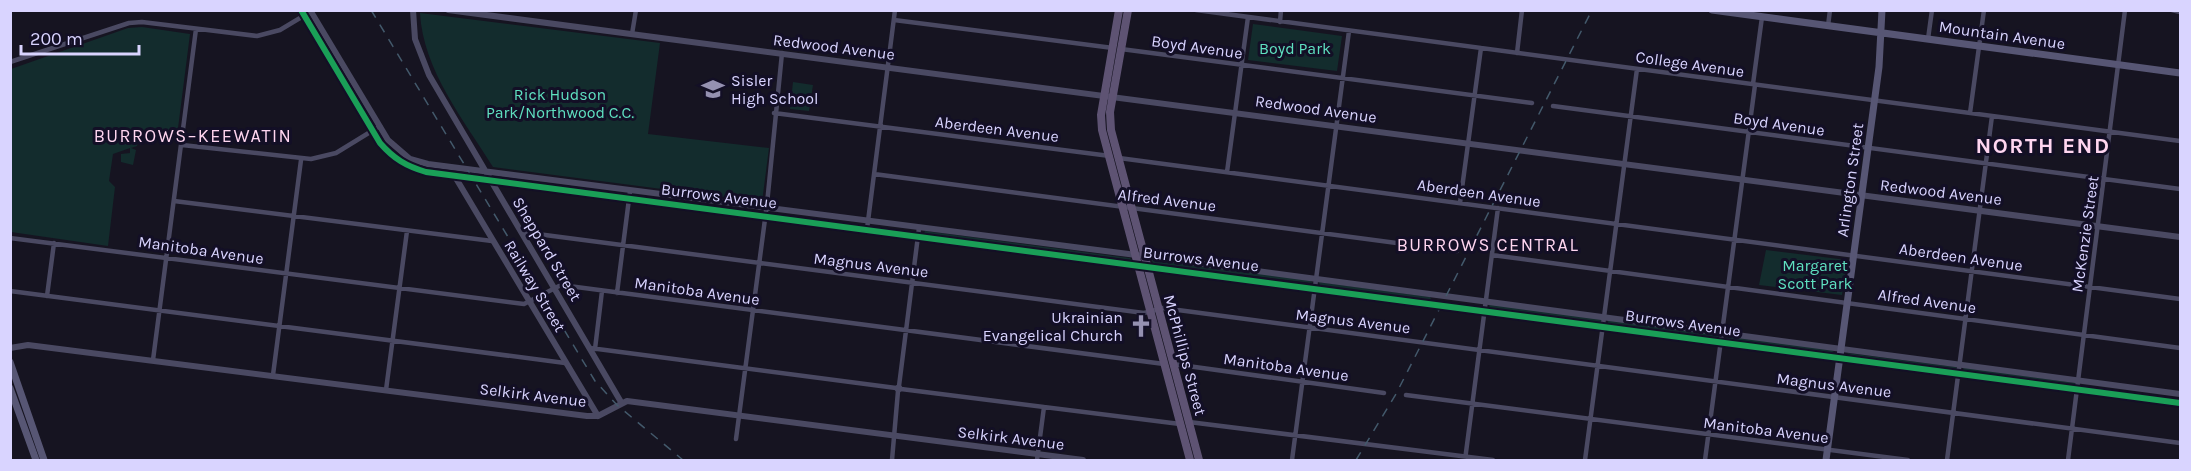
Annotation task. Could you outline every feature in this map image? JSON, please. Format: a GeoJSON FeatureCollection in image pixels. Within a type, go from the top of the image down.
{"type":"FeatureCollection","features":[{"type":"Feature","properties":{"kind":"main road","name":"McPhillips Street"},"geometry":{"type":"LineString","coordinates":[[1119,10],[1116,48],[1108,96],[1101,121],[1108,156],[1135,255],[1154,310],[1185,423],[1199,460]]}},
{"type":"Feature","properties":{"kind":"main road","name":"McPhillips Street"},"geometry":{"type":"LineString","coordinates":[[1116,48],[1128,10]]}},
{"type":"Feature","properties":{"kind":"main road","name":"Mountain Avenue"},"geometry":{"type":"LineString","coordinates":[[1712,10],[2181,73]]}},
{"type":"Feature","properties":{"kind":"main road","name":"Arlington Street"},"geometry":{"type":"LineString","coordinates":[[1826,460],[1874,100],[1882,10]]}},
{"type":"Feature","properties":{"kind":"main road","name":"McPhillips Street"},"geometry":{"type":"LineString","coordinates":[[1108,96],[1117,158],[1147,266],[1154,310]]}},
{"type":"Feature","properties":{"kind":"main road"},"geometry":{"type":"LineString","coordinates":[[10,362],[44,460]]}},
{"type":"Feature","properties":{"kind":"main road"},"geometry":{"type":"LineString","coordinates":[[10,388],[36,460]]}},
{"type":"Feature","properties":{"kind":"main road","name":"McPhillips Street"},"geometry":{"type":"LineString","coordinates":[[1185,423],[1190,460]]}},
{"type":"Feature","properties":{"kind":"street","name":"Sheppard Street"},"geometry":{"type":"LineString","coordinates":[[413,10],[415,39],[424,65],[621,402]]}},
{"type":"Feature","properties":{"kind":"street","name":"Redwood Avenue"},"geometry":{"type":"LineString","coordinates":[[448,10],[2181,237]]}},
{"type":"Feature","properties":{"kind":"street"},"geometry":{"type":"LineString","coordinates":[[632,34],[636,10]]}},
{"type":"Feature","properties":{"kind":"street"},"geometry":{"type":"LineString","coordinates":[[867,229],[895,10]]}},
{"type":"Feature","properties":{"kind":"street","name":"College Avenue"},"geometry":{"type":"LineString","coordinates":[[1196,10],[2181,141]]}},
{"type":"Feature","properties":{"kind":"street"},"geometry":{"type":"LineString","coordinates":[[1280,22],[1281,10]]}},
{"type":"Feature","properties":{"kind":"street"},"geometry":{"type":"LineString","coordinates":[[1517,53],[1522,10]]}},
{"type":"Feature","properties":{"kind":"street"},"geometry":{"type":"LineString","coordinates":[[1778,19],[1779,10]]}},
{"type":"Feature","properties":{"kind":"street"},"geometry":{"type":"LineString","coordinates":[[1828,26],[1830,10]]}},
{"type":"Feature","properties":{"kind":"street"},"geometry":{"type":"LineString","coordinates":[[1928,39],[1932,10]]}},
{"type":"Feature","properties":{"kind":"street"},"geometry":{"type":"LineString","coordinates":[[1970,113],[1983,10]]}},
{"type":"Feature","properties":{"kind":"street","name":"McKenzie Street"},"geometry":{"type":"LineString","coordinates":[[2068,460],[2125,10]]}},
{"type":"Feature","properties":{"kind":"street"},"geometry":{"type":"LineString","coordinates":[[2172,10],[2181,12]]}},
{"type":"Feature","properties":{"kind":"street","name":"Burrows Avenue"},"geometry":{"type":"LineString","coordinates":[[310,11],[380,126],[398,151],[410,159],[454,168],[1144,256],[2181,394]]}},
{"type":"Feature","properties":{"kind":"street"},"geometry":{"type":"LineString","coordinates":[[10,62],[129,23],[142,22],[263,35],[280,30],[302,13],[310,11]]}},
{"type":"Feature","properties":{"kind":"street","name":"Burrows Avenue"},"geometry":{"type":"LineString","coordinates":[[302,13],[373,131],[393,157],[407,166],[453,176],[1315,287],[2181,403]]}},
{"type":"Feature","properties":{"kind":"street"},"geometry":{"type":"LineString","coordinates":[[1227,172],[1248,17]]}},
{"type":"Feature","properties":{"kind":"street"},"geometry":{"type":"LineString","coordinates":[[1705,460],[1743,179],[1762,17]]}},
{"type":"Feature","properties":{"kind":"street","name":"Boyd Avenue"},"geometry":{"type":"LineString","coordinates":[[894,20],[1532,103]]}},
{"type":"Feature","properties":{"kind":"street"},"geometry":{"type":"LineString","coordinates":[[153,360],[196,29]]}},
{"type":"Feature","properties":{"kind":"street"},"geometry":{"type":"LineString","coordinates":[[1292,460],[1349,31]]}},
{"type":"Feature","properties":{"kind":"street"},"geometry":{"type":"LineString","coordinates":[[1460,203],[1481,48]]}},
{"type":"Feature","properties":{"kind":"street"},"geometry":{"type":"LineString","coordinates":[[736,439],[766,208],[782,53]]}},
{"type":"Feature","properties":{"kind":"street"},"geometry":{"type":"LineString","coordinates":[[1585,460],[1637,69]]}},
{"type":"Feature","properties":{"kind":"street","name":"Boyd Avenue"},"geometry":{"type":"LineString","coordinates":[[1553,106],[2181,189]]}},
{"type":"Feature","properties":{"kind":"street","name":"Aberdeen Avenue"},"geometry":{"type":"LineString","coordinates":[[774,113],[2181,299]]}},
{"type":"Feature","properties":{"kind":"street"},"geometry":{"type":"LineString","coordinates":[[1947,460],[1992,116]]}},
{"type":"Feature","properties":{"kind":"street"},"geometry":{"type":"LineString","coordinates":[[182,146],[301,160],[331,155],[380,126]]}},
{"type":"Feature","properties":{"kind":"street"},"geometry":{"type":"LineString","coordinates":[[273,375],[301,160]]}},
{"type":"Feature","properties":{"kind":"street"},"geometry":{"type":"LineString","coordinates":[[453,176],[454,168]]}},
{"type":"Feature","properties":{"kind":"street","name":"Alfred Avenue"},"geometry":{"type":"LineString","coordinates":[[874,174],[1457,251]]}},
{"type":"Feature","properties":{"kind":"street","name":"Railway Street"},"geometry":{"type":"LineString","coordinates":[[453,176],[598,416]]}},
{"type":"Feature","properties":{"kind":"street"},"geometry":{"type":"LineString","coordinates":[[617,293],[630,191]]}},
{"type":"Feature","properties":{"kind":"street"},"geometry":{"type":"LineString","coordinates":[[174,201],[492,241]]}},
{"type":"Feature","properties":{"kind":"street"},"geometry":{"type":"LineString","coordinates":[[1465,459],[1498,208]]}},
{"type":"Feature","properties":{"kind":"street"},"geometry":{"type":"LineString","coordinates":[[891,460],[919,228]]}},
{"type":"Feature","properties":{"kind":"street"},"geometry":{"type":"LineString","coordinates":[[386,390],[407,231]]}},
{"type":"Feature","properties":{"kind":"street","name":"Magnus Avenue"},"geometry":{"type":"LineString","coordinates":[[522,232],[912,283],[1310,328],[2181,443]]}},
{"type":"Feature","properties":{"kind":"street","name":"Manitoba Avenue"},"geometry":{"type":"LineString","coordinates":[[10,238],[524,304],[561,285],[1384,393]]}},
{"type":"Feature","properties":{"kind":"street"},"geometry":{"type":"LineString","coordinates":[[47,296],[54,243]]}},
{"type":"Feature","properties":{"kind":"street","name":"Alfred Avenue"},"geometry":{"type":"LineString","coordinates":[[1492,255],[2181,348]]}},
{"type":"Feature","properties":{"kind":"street"},"geometry":{"type":"LineString","coordinates":[[10,291],[566,363]]}},
{"type":"Feature","properties":{"kind":"street"},"geometry":{"type":"LineString","coordinates":[[602,291],[592,349],[1044,407],[1296,435],[1465,459],[1493,460]]}},
{"type":"Feature","properties":{"kind":"street","name":"Selkirk Avenue"},"geometry":{"type":"LineString","coordinates":[[10,348],[28,345],[598,416],[621,402],[739,415],[1037,458],[1083,460]]}},
{"type":"Feature","properties":{"kind":"street","name":"Manitoba Avenue"},"geometry":{"type":"LineString","coordinates":[[1406,396],[1908,460]]}},
{"type":"Feature","properties":{"kind":"street"},"geometry":{"type":"LineString","coordinates":[[1037,458],[1044,407]]}},
{"type":"Feature","properties":{"kind":"green space","name":"Rick Hudson Park/Northwood C.C."},"geometry":{"type":"Polygon","coordinates":[[[420,13],[660,43],[648,134],[769,148],[762,202],[493,167],[458,113],[437,74],[423,34],[420,13]]]}},
{"type":"Feature","properties":{"kind":"green space","name":"Boyd Park"},"geometry":{"type":"Polygon","coordinates":[[[1253,24],[1342,36],[1337,71],[1248,60],[1253,24]]]}},
{"type":"Feature","properties":{"kind":"green space"},"geometry":{"type":"Polygon","coordinates":[[[142,27],[190,34],[177,136],[140,133],[137,146],[131,148],[136,150],[133,165],[121,162],[121,154],[130,153],[130,148],[113,154],[109,181],[115,187],[108,246],[11,232],[11,69],[128,28],[142,27]]]}},
{"type":"Feature","properties":{"kind":"green space"},"geometry":{"type":"Polygon","coordinates":[[[793,82],[813,85],[809,111],[790,109],[793,82]]]}},
{"type":"Feature","properties":{"kind":"green space"},"geometry":{"type":"Polygon","coordinates":[[[925,231],[1130,258],[1132,260],[924,234],[925,231]]]}},
{"type":"Feature","properties":{"kind":"green space","name":"Margaret Scott Park"},"geometry":{"type":"Polygon","coordinates":[[[1766,250],[1847,260],[1842,295],[1759,285],[1766,250]]]}},
{"type":"Feature","properties":{"kind":"green space"},"geometry":{"type":"Polygon","coordinates":[[[1152,260],[1309,280],[1313,283],[1153,264],[1152,260]]]}},
{"type":"Feature","properties":{"kind":"green space"},"geometry":{"type":"Polygon","coordinates":[[[1319,282],[1430,297],[1431,299],[1428,301],[1320,286],[1319,282]]]}},
{"type":"Feature","properties":{"kind":"green space"},"geometry":{"type":"Polygon","coordinates":[[[1489,304],[1601,319],[1602,322],[1490,309],[1489,304]]]}},
{"type":"Feature","properties":{"kind":"green space"},"geometry":{"type":"Polygon","coordinates":[[[1608,320],[1719,335],[1720,338],[1608,325],[1608,320]]]}},
{"type":"Feature","properties":{"kind":"green space"},"geometry":{"type":"Polygon","coordinates":[[[1727,336],[1834,352],[1826,354],[1727,340],[1725,338],[1727,336]]]}},
{"type":"Feature","properties":{"kind":"green space"},"geometry":{"type":"Polygon","coordinates":[[[1847,353],[1956,367],[1957,369],[1854,357],[1847,353]]]}},
{"type":"Feature","properties":{"kind":"green space"},"geometry":{"type":"Polygon","coordinates":[[[1963,367],[2075,383],[2075,384],[1964,372],[1963,367]]]}},
{"type":"Feature","properties":{"kind":"railway"},"geometry":{"type":"LineString","coordinates":[[371,10],[595,381],[617,405],[683,460]]}},
{"type":"Feature","properties":{"kind":"railway"},"geometry":{"type":"LineString","coordinates":[[1356,460],[1396,394],[1592,10]]}},
{"type":"Feature","properties":{"kind":"cycle path"},"geometry":{"type":"LineString","coordinates":[[301,10],[380,143],[401,161],[426,172],[2180,403]]}},
{"type":"Feature","properties":{"kind":"place","name":"Sisler High School"},"geometry":{"type":"Point","coordinates":[713,89]}},
{"type":"Feature","properties":{"kind":"place","name":"Ukrainian Evangelical Church"},"geometry":{"type":"Point","coordinates":[1141,326]}},
{"type":"Feature","properties":{"kind":"district","name":"BURROWS–KEEWATIN"},"geometry":{"type":"Point","coordinates":[193,136]}},
{"type":"Feature","properties":{"kind":"district","name":"NORTH END"},"geometry":{"type":"Point","coordinates":[2043,146]}},
{"type":"Feature","properties":{"kind":"district","name":"BURROWS CENTRAL"},"geometry":{"type":"Point","coordinates":[1488,245]}}]}
